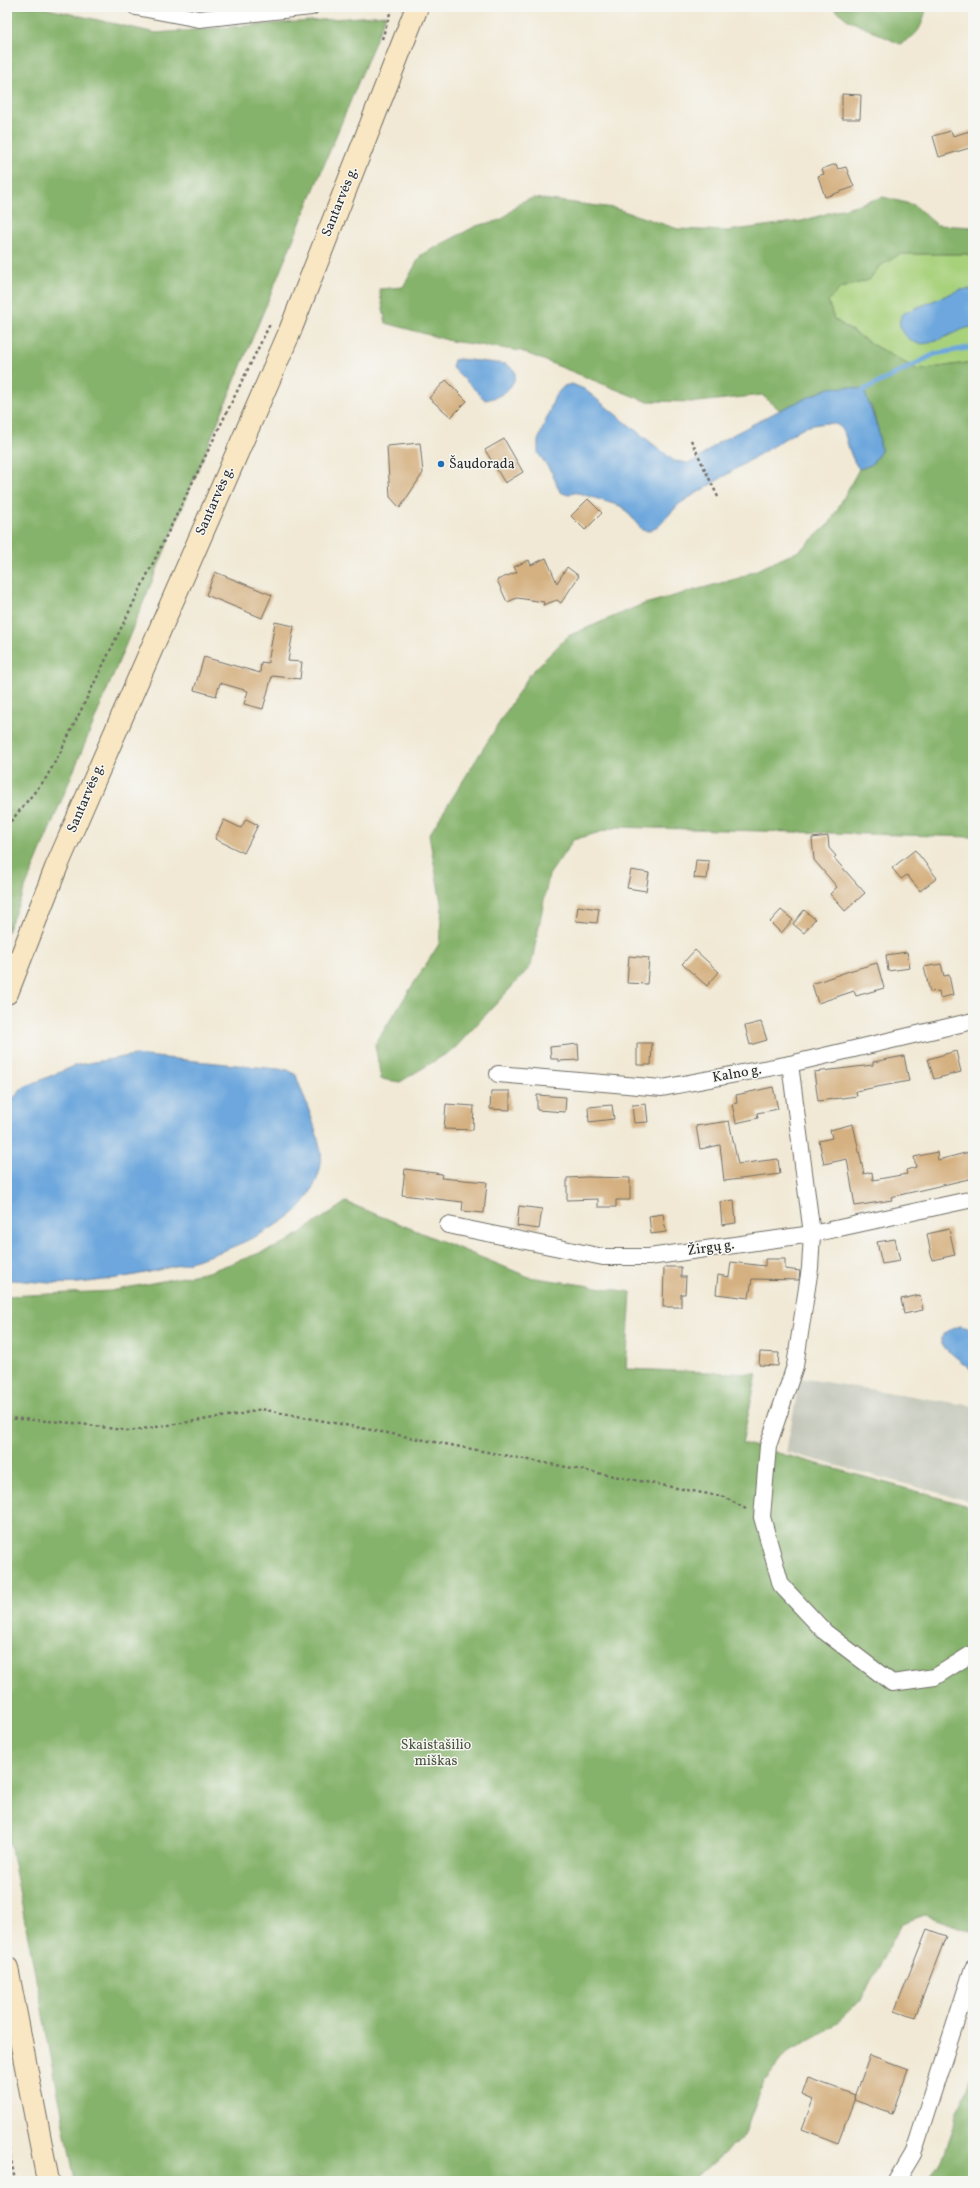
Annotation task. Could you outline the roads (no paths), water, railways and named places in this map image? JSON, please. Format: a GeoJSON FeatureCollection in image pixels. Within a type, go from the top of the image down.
{"type":"FeatureCollection","features":[{"type":"Feature","properties":{"kind":"main road","name":"Santarvės g."},"geometry":{"type":"LineString","coordinates":[[7,993],[62,853],[288,336],[417,7]]}},
{"type":"Feature","properties":{"kind":"main road"},"geometry":{"type":"LineString","coordinates":[[7,1968],[48,2181]]}},
{"type":"Feature","properties":{"kind":"street"},"geometry":{"type":"LineString","coordinates":[[136,7],[199,19],[311,7]]}},
{"type":"Feature","properties":{"kind":"street","name":"Kalno g."},"geometry":{"type":"LineString","coordinates":[[498,1074],[662,1088],[790,1064],[973,1021]]}},
{"type":"Feature","properties":{"kind":"street"},"geometry":{"type":"LineString","coordinates":[[790,1064],[812,1234],[810,1268],[796,1366],[768,1446],[762,1517],[781,1584],[826,1632],[892,1683],[935,1677],[973,1653]]}},
{"type":"Feature","properties":{"kind":"street","name":"Žirgų g."},"geometry":{"type":"LineString","coordinates":[[448,1225],[603,1257],[649,1257],[812,1234],[973,1199]]}},
{"type":"Feature","properties":{"kind":"street"},"geometry":{"type":"LineString","coordinates":[[898,2181],[913,2154],[973,1968]]}},
{"type":"Feature","properties":{"kind":"water"},"geometry":{"type":"Polygon","coordinates":[[[969,289],[973,291],[973,327],[936,341],[926,343],[917,343],[909,339],[902,330],[900,321],[904,313],[959,290],[969,289]]]}},
{"type":"Feature","properties":{"kind":"water"},"geometry":{"type":"Polygon","coordinates":[[[459,359],[506,364],[515,371],[515,377],[510,387],[506,391],[496,397],[485,400],[452,367],[454,360],[459,359]]]}},
{"type":"Feature","properties":{"kind":"water"},"geometry":{"type":"Polygon","coordinates":[[[572,384],[584,389],[674,461],[689,463],[698,459],[719,442],[780,410],[829,388],[850,387],[864,390],[878,429],[881,451],[871,465],[859,469],[853,458],[843,431],[839,426],[831,423],[802,428],[679,504],[658,527],[649,531],[642,530],[623,507],[582,494],[573,492],[568,495],[560,492],[552,473],[538,453],[538,441],[555,396],[564,386],[572,384]]]}},
{"type":"Feature","properties":{"kind":"water"},"geometry":{"type":"Polygon","coordinates":[[[135,1055],[288,1070],[296,1075],[320,1145],[321,1164],[317,1179],[310,1194],[295,1212],[266,1231],[215,1254],[187,1263],[131,1276],[77,1283],[44,1283],[11,1280],[7,1278],[7,1105],[24,1087],[77,1065],[135,1055]]]}},
{"type":"Feature","properties":{"kind":"water"},"geometry":{"type":"Polygon","coordinates":[[[960,1326],[973,1329],[973,1371],[941,1345],[942,1337],[946,1332],[960,1326]]]}},
{"type":"Feature","properties":{"kind":"waterway"},"geometry":{"type":"LineString","coordinates":[[864,390],[935,354],[973,347]]}},
{"type":"Feature","properties":{"kind":"place","name":"Šaudorada"},"geometry":{"type":"Point","coordinates":[441,464]}},
{"type":"Feature","properties":{"kind":"park label","name":"Skaistašilio miškas"},"geometry":{"type":"Point","coordinates":[436,1754]}}]}
